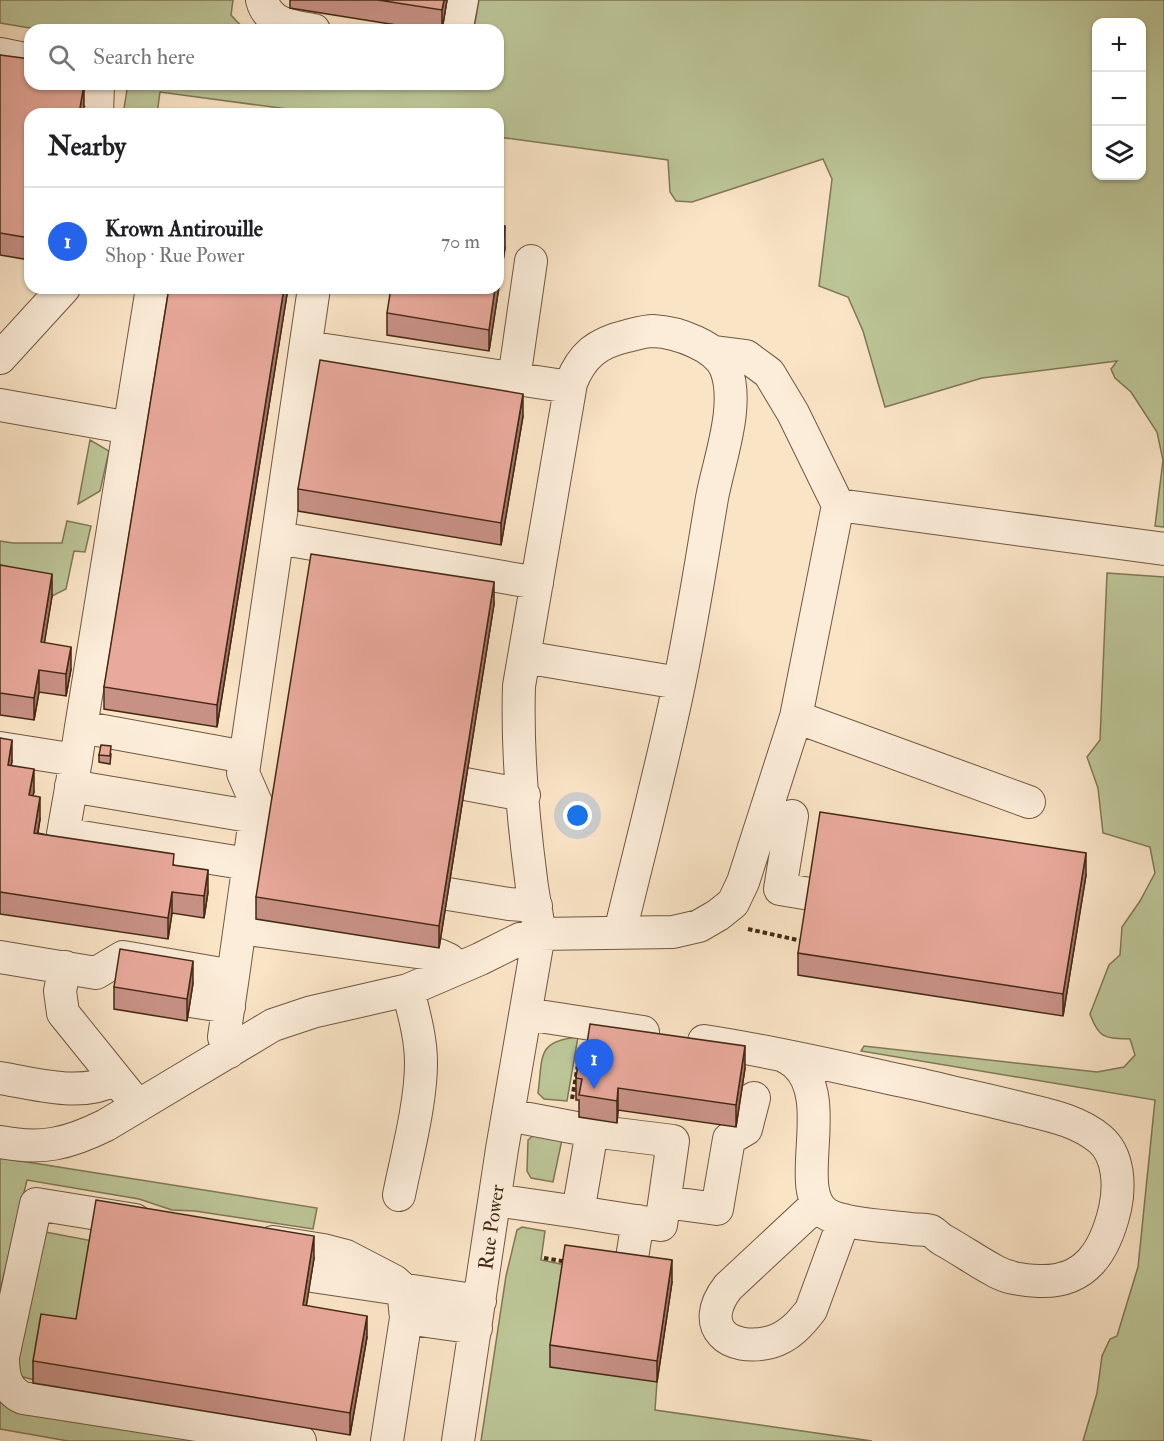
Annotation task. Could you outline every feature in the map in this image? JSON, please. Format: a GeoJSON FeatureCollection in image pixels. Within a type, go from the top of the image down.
{"type":"FeatureCollection","features":[{"type":"Feature","properties":{"kind":"street"},"geometry":{"type":"LineString","coordinates":[[262,0],[266,11],[287,24]]}},
{"type":"Feature","properties":{"kind":"street"},"geometry":{"type":"LineString","coordinates":[[457,24],[462,0]]}},
{"type":"Feature","properties":{"kind":"street"},"geometry":{"type":"LineString","coordinates":[[0,54],[24,59]]}},
{"type":"Feature","properties":{"kind":"street"},"geometry":{"type":"LineString","coordinates":[[97,108],[98,90]]}},
{"type":"Feature","properties":{"kind":"street"},"geometry":{"type":"LineString","coordinates":[[514,379],[531,261]]}},
{"type":"Feature","properties":{"kind":"street"},"geometry":{"type":"LineString","coordinates":[[0,358],[59,294]]}},
{"type":"Feature","properties":{"kind":"street"},"geometry":{"type":"LineString","coordinates":[[151,294],[130,428],[78,652],[81,727],[63,834],[248,864]]}},
{"type":"Feature","properties":{"kind":"street"},"geometry":{"type":"LineString","coordinates":[[229,1052],[224,1037],[256,805],[243,773],[313,294]]}},
{"type":"Feature","properties":{"kind":"street","name":"Rue Power"},"geometry":{"type":"LineString","coordinates":[[458,1441],[526,1014],[538,920],[531,881],[518,726],[519,686],[570,387],[578,364],[591,352],[614,339],[651,331],[677,334],[715,352],[746,356],[769,373],[793,413],[838,505]]}},
{"type":"Feature","properties":{"kind":"street"},"geometry":{"type":"LineString","coordinates":[[306,347],[570,387]]}},
{"type":"Feature","properties":{"kind":"street"},"geometry":{"type":"LineString","coordinates":[[620,933],[679,683],[728,424],[732,392],[725,368],[715,352]]}},
{"type":"Feature","properties":{"kind":"street"},"geometry":{"type":"LineString","coordinates":[[0,405],[130,428]]}},
{"type":"Feature","properties":{"kind":"street"},"geometry":{"type":"LineString","coordinates":[[448,894],[508,904],[538,920],[620,933],[672,932],[699,926],[733,903],[743,882],[796,717],[838,505],[1164,549]]}},
{"type":"Feature","properties":{"kind":"street"},"geometry":{"type":"LineString","coordinates":[[278,538],[537,583]]}},
{"type":"Feature","properties":{"kind":"street"},"geometry":{"type":"LineString","coordinates":[[524,657],[679,683]]}},
{"type":"Feature","properties":{"kind":"street"},"geometry":{"type":"LineString","coordinates":[[796,717],[1029,802]]}},
{"type":"Feature","properties":{"kind":"street"},"geometry":{"type":"LineString","coordinates":[[81,727],[245,757]]}},
{"type":"Feature","properties":{"kind":"street"},"geometry":{"type":"LineString","coordinates":[[0,748],[74,773],[255,817]]}},
{"type":"Feature","properties":{"kind":"street"},"geometry":{"type":"LineString","coordinates":[[465,784],[524,795]]}},
{"type":"Feature","properties":{"kind":"street"},"geometry":{"type":"LineString","coordinates":[[780,889],[792,816]]}},
{"type":"Feature","properties":{"kind":"street"},"geometry":{"type":"LineString","coordinates":[[743,882],[810,894]]}},
{"type":"Feature","properties":{"kind":"street"},"geometry":{"type":"LineString","coordinates":[[0,1142],[18,1146],[49,1146],[79,1138],[138,1106],[273,1025],[312,1012],[408,990],[520,939],[538,920]]}},
{"type":"Feature","properties":{"kind":"street"},"geometry":{"type":"LineString","coordinates":[[240,928],[440,955],[458,968]]}},
{"type":"Feature","properties":{"kind":"street"},"geometry":{"type":"LineString","coordinates":[[0,957],[65,967],[107,981],[123,957],[233,976]]}},
{"type":"Feature","properties":{"kind":"street"},"geometry":{"type":"LineString","coordinates":[[65,967],[60,991],[63,1012],[138,1106]]}},
{"type":"Feature","properties":{"kind":"street"},"geometry":{"type":"LineString","coordinates":[[399,1195],[419,1088],[421,1063],[419,1035],[408,990]]}},
{"type":"Feature","properties":{"kind":"street"},"geometry":{"type":"LineString","coordinates":[[190,1001],[229,1007]]}},
{"type":"Feature","properties":{"kind":"street"},"geometry":{"type":"LineString","coordinates":[[526,1014],[760,1049],[975,1097],[1066,1120],[1084,1128],[1106,1145],[1116,1171],[1117,1201],[1111,1225],[1101,1248],[1092,1262],[1080,1272],[1066,1279],[1020,1280],[997,1272],[932,1232],[844,1221],[827,1214],[817,1204],[811,1186],[815,1125],[810,1088],[795,1063],[782,1055]]}},
{"type":"Feature","properties":{"kind":"street"},"geometry":{"type":"LineString","coordinates":[[0,1078],[85,1089],[105,1085],[116,1079]]}},
{"type":"Feature","properties":{"kind":"street"},"geometry":{"type":"LineString","coordinates":[[665,1202],[717,1209],[729,1139],[746,1130],[754,1098]]}},
{"type":"Feature","properties":{"kind":"street"},"geometry":{"type":"LineString","coordinates":[[495,1200],[661,1225],[665,1202],[673,1141],[648,1126],[586,1119],[508,1116]]}},
{"type":"Feature","properties":{"kind":"street"},"geometry":{"type":"LineString","coordinates":[[578,1212],[586,1119]]}},
{"type":"Feature","properties":{"kind":"street"},"geometry":{"type":"LineString","coordinates":[[165,1225],[36,1204],[3,1357],[4,1377],[8,1386],[16,1395],[23,1398],[300,1441]]}},
{"type":"Feature","properties":{"kind":"street"},"geometry":{"type":"LineString","coordinates":[[817,1204],[728,1287],[718,1300],[715,1309],[716,1319],[725,1338],[735,1343],[772,1342],[789,1333],[802,1322],[812,1310],[844,1221]]}},
{"type":"Feature","properties":{"kind":"street"},"geometry":{"type":"LineString","coordinates":[[629,1276],[638,1221]]}},
{"type":"Feature","properties":{"kind":"street"},"geometry":{"type":"LineString","coordinates":[[244,1237],[346,1256],[394,1281],[404,1304],[387,1441]]}},
{"type":"Feature","properties":{"kind":"street"},"geometry":{"type":"LineString","coordinates":[[312,1276],[404,1304],[478,1315]]}},
{"type":"Feature","properties":{"kind":"path"},"geometry":{"type":"LineString","coordinates":[[709,920],[803,941]]}},
{"type":"Feature","properties":{"kind":"path"},"geometry":{"type":"LineString","coordinates":[[579,1057],[576,1086],[586,1119]]}},
{"type":"Feature","properties":{"kind":"path"},"geometry":{"type":"LineString","coordinates":[[544,1258],[578,1264]]}},
{"type":"Feature","properties":{"kind":"green space"},"geometry":{"type":"Polygon","coordinates":[[[0,0],[233,0],[231,15],[239,24],[24,24],[24,27],[0,23],[0,0]]]}},
{"type":"Feature","properties":{"kind":"green space"},"geometry":{"type":"Polygon","coordinates":[[[479,0],[1164,0],[1164,527],[1155,526],[1163,460],[1157,432],[1131,392],[1115,378],[1111,369],[1117,361],[982,378],[885,407],[863,331],[848,297],[819,286],[832,179],[823,159],[692,202],[676,201],[670,192],[668,160],[504,138],[504,108],[279,108],[160,92],[158,108],[124,108],[127,90],[504,90],[504,24],[475,24],[479,0]]]}},
{"type":"Feature","properties":{"kind":"green space"},"geometry":{"type":"Polygon","coordinates":[[[90,440],[109,451],[100,491],[78,504],[90,440]]]}},
{"type":"Feature","properties":{"kind":"green space"},"geometry":{"type":"Polygon","coordinates":[[[67,521],[91,526],[85,552],[74,551],[66,589],[52,596],[0,587],[0,541],[62,543],[67,521]]]}},
{"type":"Feature","properties":{"kind":"green space"},"geometry":{"type":"Polygon","coordinates":[[[1107,573],[1164,577],[1164,1441],[1083,1441],[1097,1393],[1102,1356],[1110,1339],[1117,1336],[1138,1267],[1155,1100],[861,1051],[864,1046],[1097,1072],[1124,1067],[1135,1055],[1130,1039],[1104,1036],[1090,1014],[1109,965],[1120,955],[1122,927],[1140,901],[1155,873],[1150,847],[1103,833],[1098,788],[1087,757],[1100,740],[1107,573]]]}},
{"type":"Feature","properties":{"kind":"green space"},"geometry":{"type":"Polygon","coordinates":[[[578,1037],[567,1101],[544,1099],[538,1093],[544,1053],[555,1042],[578,1037]]]}},
{"type":"Feature","properties":{"kind":"green space"},"geometry":{"type":"Polygon","coordinates":[[[538,1131],[563,1135],[553,1182],[531,1178],[527,1171],[528,1140],[538,1131]]]}},
{"type":"Feature","properties":{"kind":"green space"},"geometry":{"type":"Polygon","coordinates":[[[0,1158],[317,1208],[313,1229],[195,1211],[172,1210],[139,1199],[27,1180],[0,1291],[0,1158]]]}},
{"type":"Feature","properties":{"kind":"green space"},"geometry":{"type":"Polygon","coordinates":[[[522,1227],[545,1231],[541,1260],[565,1265],[657,1382],[655,1410],[872,1441],[481,1441],[506,1276],[517,1230],[522,1227]]]}},
{"type":"Feature","properties":{"kind":"green space"},"geometry":{"type":"Polygon","coordinates":[[[40,1231],[93,1241],[76,1341],[34,1380],[15,1373],[40,1231]]]}},
{"type":"Feature","properties":{"kind":"green space"},"geometry":{"type":"Polygon","coordinates":[[[0,1401],[239,1441],[68,1441],[0,1429],[0,1401]]]}},
{"type":"Feature","properties":{"kind":"building"},"geometry":{"type":"Polygon","coordinates":[[[378,0],[444,0],[442,10],[378,0]]]}},
{"type":"Feature","properties":{"kind":"building"},"geometry":{"type":"Polygon","coordinates":[[[0,55],[24,58],[24,90],[83,90],[80,108],[24,108],[24,237],[0,233],[0,55]]]}},
{"type":"Feature","properties":{"kind":"building"},"geometry":{"type":"Polygon","coordinates":[[[168,294],[283,294],[217,705],[104,687],[168,294]]]}},
{"type":"Feature","properties":{"kind":"building"},"geometry":{"type":"Polygon","coordinates":[[[390,294],[494,294],[489,330],[387,313],[390,294]]]}},
{"type":"Feature","properties":{"kind":"building"},"geometry":{"type":"Polygon","coordinates":[[[320,360],[523,394],[501,523],[298,489],[320,360]]]}},
{"type":"Feature","properties":{"kind":"building"},"geometry":{"type":"Polygon","coordinates":[[[311,554],[494,582],[439,926],[256,897],[311,554]]]}},
{"type":"Feature","properties":{"kind":"building"},"geometry":{"type":"Polygon","coordinates":[[[0,565],[52,574],[41,642],[71,647],[66,674],[39,670],[34,698],[0,693],[0,565]]]}},
{"type":"Feature","properties":{"kind":"building"},"geometry":{"type":"Polygon","coordinates":[[[0,738],[12,740],[8,765],[34,769],[29,795],[40,797],[34,833],[174,854],[173,865],[208,870],[204,896],[172,892],[168,918],[0,892],[0,738]]]}},
{"type":"Feature","properties":{"kind":"building"},"geometry":{"type":"Polygon","coordinates":[[[101,745],[111,746],[110,756],[99,755],[101,745]]]}},
{"type":"Feature","properties":{"kind":"building"},"geometry":{"type":"Polygon","coordinates":[[[820,812],[1086,853],[1063,994],[798,953],[820,812]]]}},
{"type":"Feature","properties":{"kind":"building"},"geometry":{"type":"Polygon","coordinates":[[[120,949],[193,961],[187,999],[114,987],[120,949]]]}},
{"type":"Feature","properties":{"kind":"building"},"geometry":{"type":"Polygon","coordinates":[[[590,1024],[745,1046],[736,1105],[618,1088],[617,1101],[579,1095],[582,1079],[576,1078],[580,1049],[586,1050],[590,1024]]]}},
{"type":"Feature","properties":{"kind":"building"},"geometry":{"type":"Polygon","coordinates":[[[96,1200],[314,1236],[303,1305],[367,1316],[350,1413],[33,1361],[41,1314],[76,1319],[96,1200]]]}},
{"type":"Feature","properties":{"kind":"building"},"geometry":{"type":"Polygon","coordinates":[[[565,1245],[672,1260],[657,1361],[550,1345],[565,1245]]]}},
{"type":"Feature","properties":{"kind":"place","name":"Krown Antirouille"},"geometry":{"type":"Point","coordinates":[594,1089]}}]}
